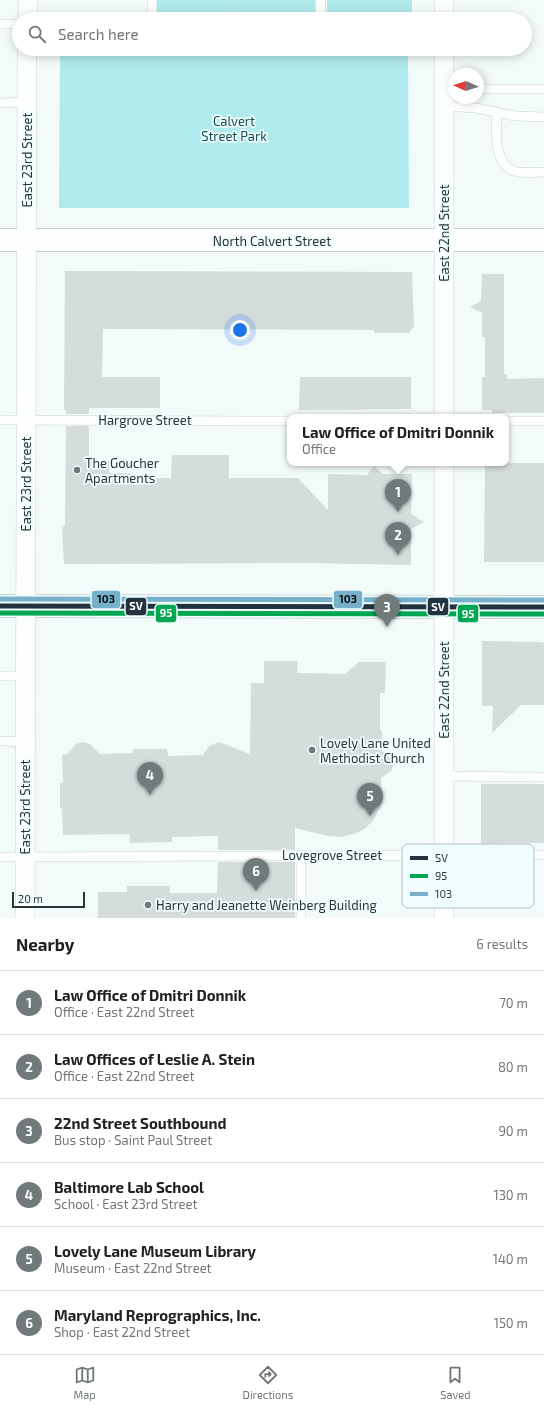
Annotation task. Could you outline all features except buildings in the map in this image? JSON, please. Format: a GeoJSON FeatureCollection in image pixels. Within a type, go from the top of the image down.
{"type":"FeatureCollection","features":[{"type":"Feature","properties":{"kind":"main road","name":"North Calvert Street"},"geometry":{"type":"LineString","coordinates":[[0,240],[544,240]]}},
{"type":"Feature","properties":{"kind":"main road"},"geometry":{"type":"LineString","coordinates":[[0,606],[544,607]]}},
{"type":"Feature","properties":{"kind":"street"},"geometry":{"type":"LineString","coordinates":[[28,0],[28,12]]}},
{"type":"Feature","properties":{"kind":"street"},"geometry":{"type":"LineString","coordinates":[[444,0],[444,12]]}},
{"type":"Feature","properties":{"kind":"street","name":"East 23rd Street"},"geometry":{"type":"LineString","coordinates":[[25,918],[27,56]]}},
{"type":"Feature","properties":{"kind":"street","name":"East 22nd Street"},"geometry":{"type":"LineString","coordinates":[[444,56],[447,94],[444,240],[444,414]]}},
{"type":"Feature","properties":{"kind":"street","name":"East 22nd Street"},"geometry":{"type":"LineString","coordinates":[[444,466],[444,844]]}},
{"type":"Feature","properties":{"kind":"lane"},"geometry":{"type":"LineString","coordinates":[[152,0],[152,12]]}},
{"type":"Feature","properties":{"kind":"lane"},"geometry":{"type":"LineString","coordinates":[[320,12],[321,0]]}},
{"type":"Feature","properties":{"kind":"lane"},"geometry":{"type":"LineString","coordinates":[[0,24],[12,24]]}},
{"type":"Feature","properties":{"kind":"lane"},"geometry":{"type":"LineString","coordinates":[[484,89],[544,89]]}},
{"type":"Feature","properties":{"kind":"lane"},"geometry":{"type":"LineString","coordinates":[[447,94],[476,108],[515,116],[544,117]]}},
{"type":"Feature","properties":{"kind":"lane"},"geometry":{"type":"LineString","coordinates":[[0,102],[27,102]]}},
{"type":"Feature","properties":{"kind":"lane"},"geometry":{"type":"LineString","coordinates":[[497,112],[496,140],[501,159],[508,168],[518,172],[544,172]]}},
{"type":"Feature","properties":{"kind":"lane","name":"Hargrove Street"},"geometry":{"type":"LineString","coordinates":[[0,420],[287,421]]}},
{"type":"Feature","properties":{"kind":"lane"},"geometry":{"type":"LineString","coordinates":[[509,421],[544,421]]}},
{"type":"Feature","properties":{"kind":"lane"},"geometry":{"type":"LineString","coordinates":[[0,676],[26,676]]}},
{"type":"Feature","properties":{"kind":"lane"},"geometry":{"type":"LineString","coordinates":[[0,741],[25,742]]}},
{"type":"Feature","properties":{"kind":"lane"},"geometry":{"type":"LineString","coordinates":[[444,776],[544,777]]}},
{"type":"Feature","properties":{"kind":"lane","name":"Lovegrove Street"},"geometry":{"type":"LineString","coordinates":[[0,857],[402,855]]}},
{"type":"Feature","properties":{"kind":"lane"},"geometry":{"type":"LineString","coordinates":[[301,856],[301,918]]}},
{"type":"Feature","properties":{"kind":"path"},"geometry":{"type":"LineString","coordinates":[[230,0],[230,12]]}},
{"type":"Feature","properties":{"kind":"green space"},"geometry":{"type":"Polygon","coordinates":[[[149,0],[315,0],[315,12],[149,12],[149,0]]]}},
{"type":"Feature","properties":{"kind":"green space"},"geometry":{"type":"Polygon","coordinates":[[[327,0],[412,0],[412,12],[327,12],[327,0]]]}},
{"type":"Feature","properties":{"kind":"green space","name":"Calvert Street Park"},"geometry":{"type":"Polygon","coordinates":[[[60,56],[408,56],[409,208],[59,208],[60,56]]]}},
{"type":"Feature","properties":{"kind":"transit line","name":"103"},"geometry":{"type":"LineString","coordinates":[[0,599],[544,600]]}},
{"type":"Feature","properties":{"kind":"transit line","name":"SV"},"geometry":{"type":"LineString","coordinates":[[0,606],[544,607]]}},
{"type":"Feature","properties":{"kind":"transit line","name":"95"},"geometry":{"type":"LineString","coordinates":[[0,613],[544,614]]}},
{"type":"Feature","properties":{"kind":"place","name":"The Goucher Apartments"},"geometry":{"type":"Point","coordinates":[77,470]}},
{"type":"Feature","properties":{"kind":"place","name":"Law Office of Dmitri Donnik"},"geometry":{"type":"Point","coordinates":[398,512]}},
{"type":"Feature","properties":{"kind":"place","name":"Law Offices of Leslie A. Stein"},"geometry":{"type":"Point","coordinates":[398,555]}},
{"type":"Feature","properties":{"kind":"place","name":"22nd Street Southbound"},"geometry":{"type":"Point","coordinates":[387,627]}},
{"type":"Feature","properties":{"kind":"place","name":"Lovely Lane United Methodist Church"},"geometry":{"type":"Point","coordinates":[312,750]}},
{"type":"Feature","properties":{"kind":"place","name":"Baltimore Lab School"},"geometry":{"type":"Point","coordinates":[150,795]}},
{"type":"Feature","properties":{"kind":"place","name":"Lovely Lane Museum Library"},"geometry":{"type":"Point","coordinates":[370,816]}},
{"type":"Feature","properties":{"kind":"place","name":"Maryland Reprographics, Inc."},"geometry":{"type":"Point","coordinates":[256,891]}},
{"type":"Feature","properties":{"kind":"place","name":"Harry and Jeanette Weinberg Building"},"geometry":{"type":"Point","coordinates":[148,905]}}]}
